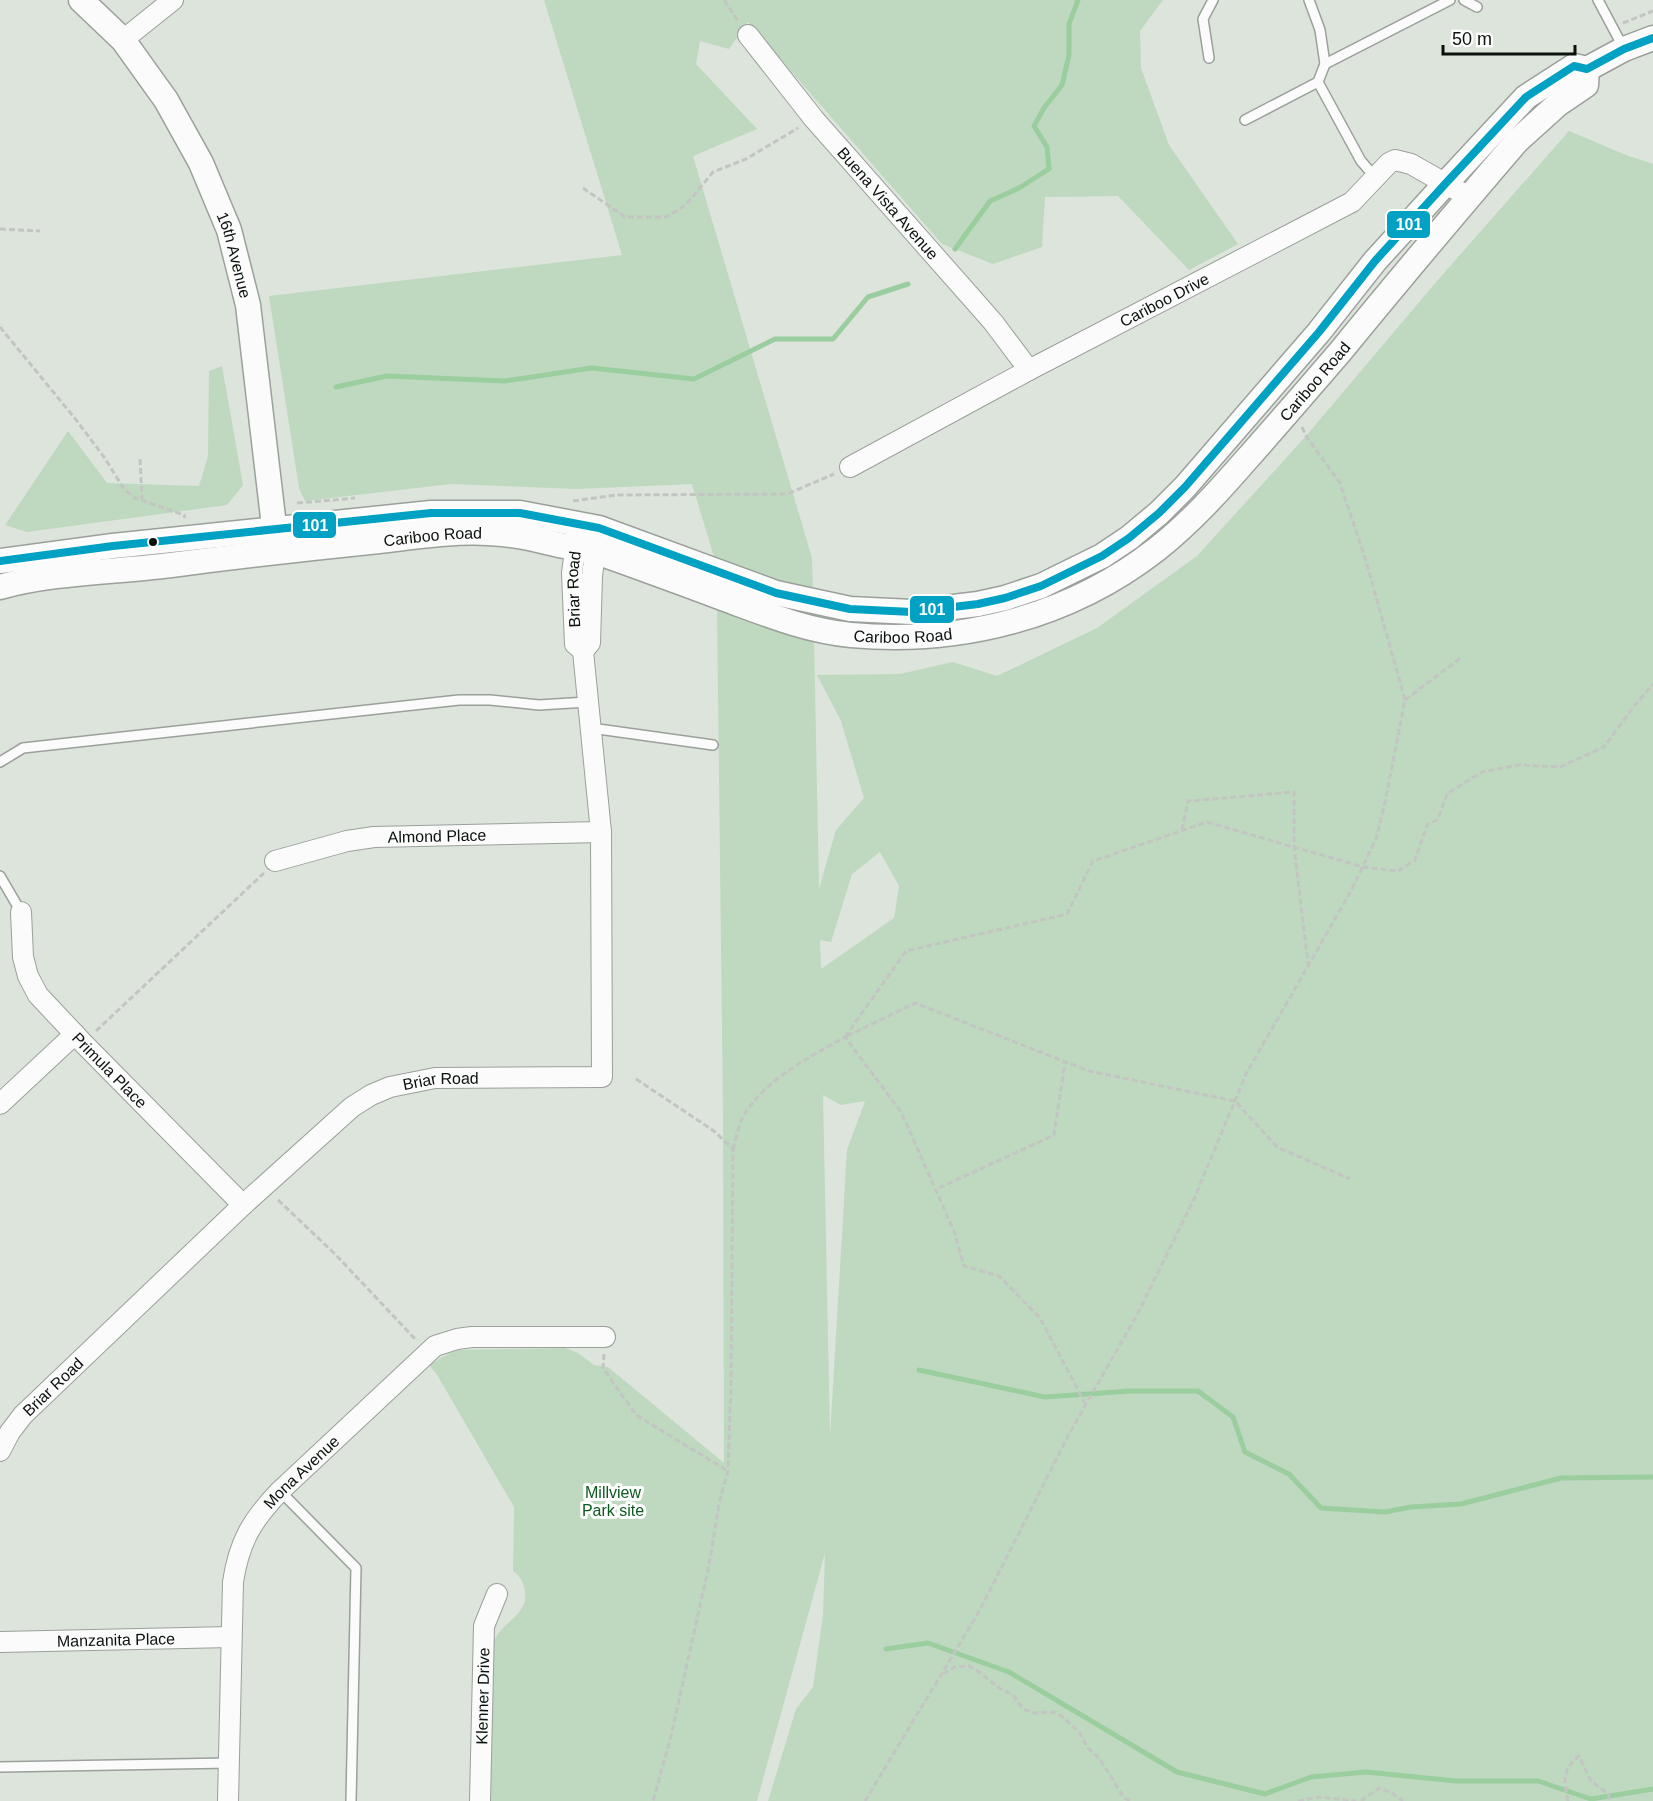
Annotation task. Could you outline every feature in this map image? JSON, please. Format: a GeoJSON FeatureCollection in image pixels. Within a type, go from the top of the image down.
{"type":"FeatureCollection","features":[{"type":"Feature","properties":{"kind":"street","name":"16th Avenue"},"geometry":{"type":"LineString","coordinates":[[81,0],[123,40],[166,100],[205,171],[229,230],[248,305],[276,540]]}},
{"type":"Feature","properties":{"kind":"street"},"geometry":{"type":"LineString","coordinates":[[123,40],[173,0]]}},
{"type":"Feature","properties":{"kind":"street","name":"Buena Vista Avenue"},"geometry":{"type":"LineString","coordinates":[[748,35],[814,119],[993,322],[1029,370]]}},
{"type":"Feature","properties":{"kind":"street","name":"Cariboo Road"},"geometry":{"type":"LineString","coordinates":[[0,561],[113,546],[489,532],[533,538],[587,538],[776,593],[850,609],[912,612],[1005,598],[1041,586],[1102,556],[1129,538],[1185,487],[1319,332],[1375,261],[1526,98],[1574,66],[1587,69],[1624,49],[1653,38]]}},
{"type":"Feature","properties":{"kind":"street","name":"Cariboo Road"},"geometry":{"type":"LineString","coordinates":[[587,538],[782,620],[849,635],[920,637],[954,634],[1023,619],[1077,598],[1119,576],[1143,559],[1181,527],[1224,485],[1295,406],[1517,141],[1558,104],[1586,85],[1587,69]]}},
{"type":"Feature","properties":{"kind":"street","name":"Cariboo Drive"},"geometry":{"type":"LineString","coordinates":[[850,467],[1029,370],[1352,202],[1389,163],[1395,160],[1402,161],[1446,183],[1469,197]]}},
{"type":"Feature","properties":{"kind":"street","name":"Briar Road"},"geometry":{"type":"LineString","coordinates":[[0,1451],[10,1432],[23,1415],[243,1205],[352,1107],[371,1095],[390,1087],[435,1078],[602,1077],[601,832],[583,651],[575,644],[572,573],[587,538]]}},
{"type":"Feature","properties":{"kind":"street","name":"Cariboo Road"},"geometry":{"type":"LineString","coordinates":[[0,587],[32,579],[133,570],[276,540]]}},
{"type":"Feature","properties":{"kind":"street","name":"Almond Place"},"geometry":{"type":"LineString","coordinates":[[275,861],[347,841],[374,837],[601,832]]}},
{"type":"Feature","properties":{"kind":"street","name":"Primula Place"},"geometry":{"type":"LineString","coordinates":[[21,912],[21,938],[28,976],[38,995],[84,1034],[243,1205]]}},
{"type":"Feature","properties":{"kind":"street"},"geometry":{"type":"LineString","coordinates":[[0,1104],[84,1034]]}},
{"type":"Feature","properties":{"kind":"street","name":"Mona Avenue"},"geometry":{"type":"LineString","coordinates":[[228,1801],[234,1582],[239,1553],[259,1513],[435,1346],[472,1337],[605,1337]]}},
{"type":"Feature","properties":{"kind":"street","name":"Klenner Drive"},"geometry":{"type":"LineString","coordinates":[[480,1801],[484,1626],[497,1594]]}},
{"type":"Feature","properties":{"kind":"street","name":"Manzanita Place"},"geometry":{"type":"LineString","coordinates":[[0,1642],[231,1636]]}},
{"type":"Feature","properties":{"kind":"lane"},"geometry":{"type":"LineString","coordinates":[[1209,58],[1203,19],[1213,0]]}},
{"type":"Feature","properties":{"kind":"lane"},"geometry":{"type":"LineString","coordinates":[[1245,120],[1318,82],[1325,64],[1320,30],[1309,0]]}},
{"type":"Feature","properties":{"kind":"lane"},"geometry":{"type":"LineString","coordinates":[[1325,64],[1450,0]]}},
{"type":"Feature","properties":{"kind":"lane"},"geometry":{"type":"LineString","coordinates":[[1464,0],[1477,7]]}},
{"type":"Feature","properties":{"kind":"lane"},"geometry":{"type":"LineString","coordinates":[[1598,0],[1624,49]]}},
{"type":"Feature","properties":{"kind":"lane"},"geometry":{"type":"LineString","coordinates":[[1318,82],[1361,162],[1375,177]]}},
{"type":"Feature","properties":{"kind":"lane"},"geometry":{"type":"LineString","coordinates":[[0,762],[23,748],[459,700],[490,700],[538,705],[587,702]]}},
{"type":"Feature","properties":{"kind":"lane"},"geometry":{"type":"LineString","coordinates":[[591,728],[713,745]]}},
{"type":"Feature","properties":{"kind":"lane"},"geometry":{"type":"LineString","coordinates":[[0,876],[21,912]]}},
{"type":"Feature","properties":{"kind":"lane"},"geometry":{"type":"LineString","coordinates":[[280,1491],[356,1568],[351,1801]]}},
{"type":"Feature","properties":{"kind":"lane"},"geometry":{"type":"LineString","coordinates":[[0,1767],[229,1763]]}},
{"type":"Feature","properties":{"kind":"path"},"geometry":{"type":"LineString","coordinates":[[724,0],[748,35]]}},
{"type":"Feature","properties":{"kind":"path"},"geometry":{"type":"LineString","coordinates":[[1613,27],[1653,11]]}},
{"type":"Feature","properties":{"kind":"path"},"geometry":{"type":"LineString","coordinates":[[584,188],[625,217],[666,217],[686,206],[713,172],[746,159],[814,119]]}},
{"type":"Feature","properties":{"kind":"path"},"geometry":{"type":"LineString","coordinates":[[0,229],[40,231]]}},
{"type":"Feature","properties":{"kind":"path"},"geometry":{"type":"LineString","coordinates":[[0,327],[104,457],[124,489],[135,498],[184,515],[185,518]]}},
{"type":"Feature","properties":{"kind":"path"},"geometry":{"type":"LineString","coordinates":[[865,1801],[980,1610],[1086,1405],[1138,1313],[1194,1198],[1246,1074],[1351,891],[1376,839],[1405,700],[1366,561],[1340,483],[1306,436],[1295,406]]}},
{"type":"Feature","properties":{"kind":"path"},"geometry":{"type":"LineString","coordinates":[[140,459],[142,500]]}},
{"type":"Feature","properties":{"kind":"path"},"geometry":{"type":"LineString","coordinates":[[575,500],[616,495],[787,494],[850,467]]}},
{"type":"Feature","properties":{"kind":"path"},"geometry":{"type":"LineString","coordinates":[[1405,700],[1462,657]]}},
{"type":"Feature","properties":{"kind":"path"},"geometry":{"type":"LineString","coordinates":[[845,1036],[906,951],[1067,914],[1093,861],[1207,822],[1363,867],[1398,871],[1415,860],[1426,825],[1438,819],[1448,794],[1482,772],[1519,765],[1560,767],[1604,747],[1653,684]]}},
{"type":"Feature","properties":{"kind":"path"},"geometry":{"type":"LineString","coordinates":[[1182,830],[1188,801],[1294,792],[1294,847],[1308,965]]}},
{"type":"Feature","properties":{"kind":"path"},"geometry":{"type":"LineString","coordinates":[[84,1034],[182,952],[275,861]]}},
{"type":"Feature","properties":{"kind":"path"},"geometry":{"type":"LineString","coordinates":[[653,1801],[671,1736],[709,1566],[720,1499],[728,1471],[733,1149],[742,1119],[754,1102],[785,1072],[845,1036],[915,1004],[1089,1071],[1235,1101],[1277,1147],[1350,1179]]}},
{"type":"Feature","properties":{"kind":"path"},"geometry":{"type":"LineString","coordinates":[[845,1036],[901,1112],[954,1231],[964,1266],[999,1276],[1041,1318],[1086,1405]]}},
{"type":"Feature","properties":{"kind":"path"},"geometry":{"type":"LineString","coordinates":[[939,1188],[1053,1135],[1065,1062]]}},
{"type":"Feature","properties":{"kind":"path"},"geometry":{"type":"LineString","coordinates":[[636,1079],[714,1131],[733,1149]]}},
{"type":"Feature","properties":{"kind":"path"},"geometry":{"type":"LineString","coordinates":[[278,1200],[334,1253],[412,1335]]}},
{"type":"Feature","properties":{"kind":"path"},"geometry":{"type":"LineString","coordinates":[[603,1368],[636,1415],[728,1471]]}},
{"type":"Feature","properties":{"kind":"path"},"geometry":{"type":"LineString","coordinates":[[941,1675],[955,1667],[969,1666],[999,1688],[1013,1695],[1023,1709],[1034,1713],[1055,1712],[1079,1732],[1088,1748],[1100,1759],[1124,1798],[1131,1801]]}},
{"type":"Feature","properties":{"kind":"path"},"geometry":{"type":"LineString","coordinates":[[1568,1801],[1564,1788],[1565,1776],[1571,1762],[1579,1756],[1591,1781],[1608,1794],[1611,1801]]}},
{"type":"Feature","properties":{"kind":"path"},"geometry":{"type":"LineString","coordinates":[[1361,1801],[1379,1788],[1403,1801]]}},
{"type":"Feature","properties":{"kind":"path"},"geometry":{"type":"LineString","coordinates":[[1298,1801],[1319,1797],[1356,1801]]}},
{"type":"Feature","properties":{"kind":"green space"},"geometry":{"type":"Polygon","coordinates":[[[544,0],[1163,0],[1140,31],[1141,68],[1169,145],[1238,244],[1189,270],[1118,196],[1045,197],[1042,247],[993,264],[942,244],[748,22],[729,49],[700,41],[696,64],[757,129],[693,156],[812,558],[813,592],[770,579],[714,557],[692,484],[577,489],[451,484],[305,501],[299,488],[269,296],[622,255],[544,0]]]}},
{"type":"Feature","properties":{"kind":"green space","name":"Millview Park site"},"geometry":{"type":"Polygon","coordinates":[[[1569,131],[1653,164],[1653,1801],[768,1801],[796,1709],[813,1687],[823,1615],[825,1553],[757,1801],[490,1801],[493,1643],[497,1635],[520,1611],[525,1597],[521,1580],[513,1571],[514,1507],[436,1373],[429,1365],[459,1350],[565,1348],[578,1353],[594,1365],[608,1367],[724,1463],[723,1115],[717,606],[814,637],[819,889],[836,830],[864,798],[841,721],[817,675],[900,674],[953,662],[997,676],[1097,628],[1197,556],[1306,436],[1437,281],[1569,131]],[[880,852],[852,874],[831,942],[820,940],[821,969],[894,918],[899,886],[880,852]],[[823,1095],[830,1436],[847,1150],[865,1101],[841,1105],[823,1095]]]}},
{"type":"Feature","properties":{"kind":"green space"},"geometry":{"type":"Polygon","coordinates":[[[222,366],[243,485],[227,505],[27,532],[5,525],[68,431],[107,483],[199,486],[208,456],[209,371],[222,366]]]}},
{"type":"Feature","properties":{"kind":"waterway"},"geometry":{"type":"LineString","coordinates":[[955,249],[990,201],[1019,188],[1049,169],[1047,147],[1034,126],[1044,108],[1062,85],[1069,55],[1069,24],[1078,0]]}},
{"type":"Feature","properties":{"kind":"waterway"},"geometry":{"type":"LineString","coordinates":[[336,387],[387,376],[505,381],[592,368],[694,379],[775,339],[833,339],[868,297],[908,284]]}},
{"type":"Feature","properties":{"kind":"waterway"},"geometry":{"type":"LineString","coordinates":[[919,1370],[1045,1397],[1130,1391],[1198,1391],[1233,1417],[1245,1452],[1289,1474],[1321,1508],[1385,1512],[1411,1507],[1461,1504],[1561,1478],[1653,1477]]}},
{"type":"Feature","properties":{"kind":"waterway"},"geometry":{"type":"LineString","coordinates":[[886,1649],[928,1643],[1009,1672],[1177,1772],[1265,1794],[1311,1777],[1366,1772],[1456,1781],[1538,1781],[1591,1799],[1653,1789]]}},
{"type":"Feature","properties":{"kind":"transit line","name":"101"},"geometry":{"type":"LineString","coordinates":[[0,561],[113,546],[431,513],[520,513],[599,528],[776,593],[850,609],[912,612],[978,604],[1005,598],[1041,586],[1102,556],[1129,538],[1159,513],[1185,487],[1319,332],[1375,261],[1526,97],[1574,66],[1587,69],[1624,49],[1653,38]]}}]}
